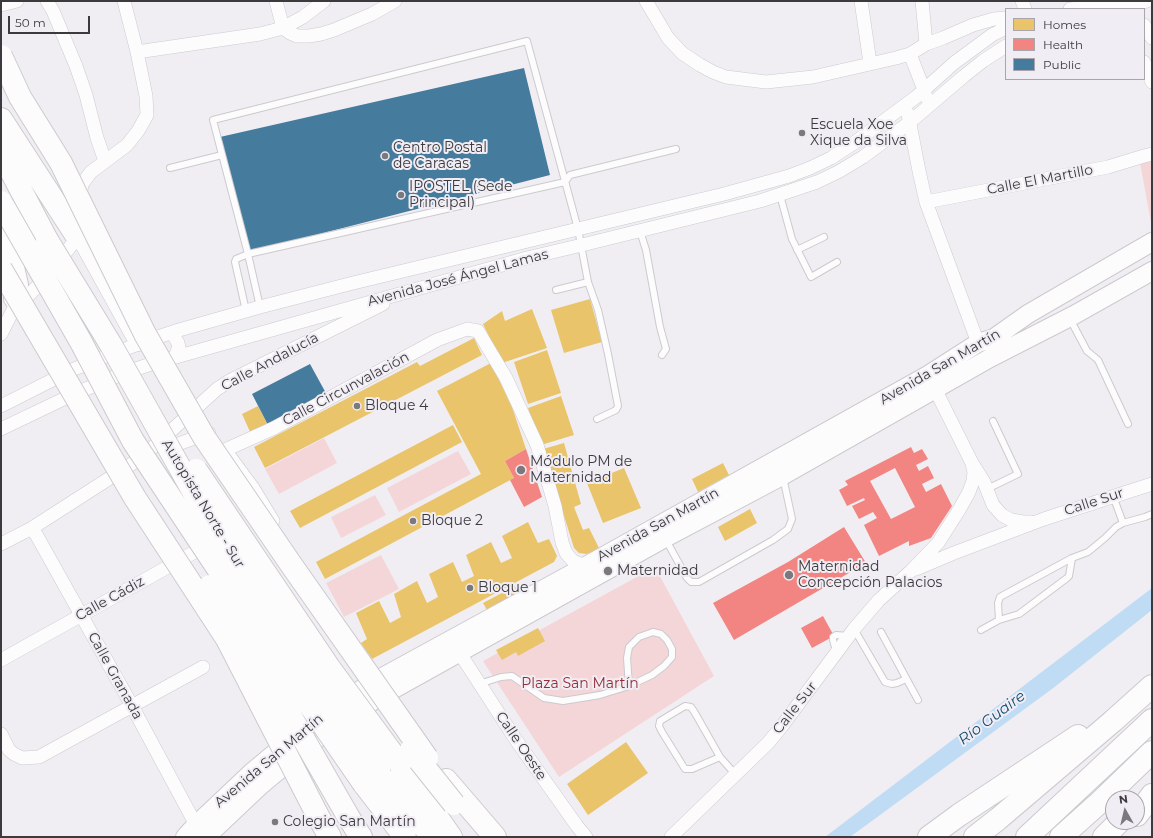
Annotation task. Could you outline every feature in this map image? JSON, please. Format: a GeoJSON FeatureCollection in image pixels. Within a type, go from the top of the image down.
{"type":"FeatureCollection","features":[{"type":"Feature","properties":{"kind":"highway"},"geometry":{"type":"LineString","coordinates":[[1,56],[20,97],[61,163],[145,334],[204,437],[290,563],[450,791],[454,804]]}},
{"type":"Feature","properties":{"kind":"highway"},"geometry":{"type":"LineString","coordinates":[[1,119],[78,238]]}},
{"type":"Feature","properties":{"kind":"highway","name":"Autopista Norte - Sur"},"geometry":{"type":"LineString","coordinates":[[1,152],[47,240],[111,345],[207,516],[300,660],[379,769],[432,837]]}},
{"type":"Feature","properties":{"kind":"highway","name":"Autopista Norte - Sur"},"geometry":{"type":"LineString","coordinates":[[1,202],[81,342],[137,449],[364,784],[405,837]]}},
{"type":"Feature","properties":{"kind":"highway"},"geometry":{"type":"LineString","coordinates":[[1,234],[12,263],[17,285],[14,308]]}},
{"type":"Feature","properties":{"kind":"highway"},"geometry":{"type":"LineString","coordinates":[[1,269],[134,498],[227,639],[320,827],[330,837]]}},
{"type":"Feature","properties":{"kind":"highway"},"geometry":{"type":"LineString","coordinates":[[111,345],[157,410],[328,666],[400,764],[451,837]]}},
{"type":"Feature","properties":{"kind":"highway"},"geometry":{"type":"LineString","coordinates":[[137,449],[130,456],[134,475],[255,654],[351,828],[361,837]]}},
{"type":"Feature","properties":{"kind":"highway"},"geometry":{"type":"LineString","coordinates":[[252,554],[481,837]]}},
{"type":"Feature","properties":{"kind":"highway"},"geometry":{"type":"LineString","coordinates":[[975,837],[998,820],[1152,686]]}},
{"type":"Feature","properties":{"kind":"highway"},"geometry":{"type":"LineString","coordinates":[[1027,837],[1152,720]]}},
{"type":"Feature","properties":{"kind":"highway"},"geometry":{"type":"LineString","coordinates":[[929,837],[959,815],[1076,737],[1113,721]]}},
{"type":"Feature","properties":{"kind":"highway"},"geometry":{"type":"LineString","coordinates":[[1061,837],[1152,752]]}},
{"type":"Feature","properties":{"kind":"highway"},"geometry":{"type":"LineString","coordinates":[[427,758],[495,837]]}},
{"type":"Feature","properties":{"kind":"highway"},"geometry":{"type":"LineString","coordinates":[[1145,804],[1152,795]]}},
{"type":"Feature","properties":{"kind":"main road","name":"Avenida San Martín"},"geometry":{"type":"LineString","coordinates":[[198,834],[310,744],[376,699],[665,538],[782,476],[931,382],[986,341],[1028,314],[1152,242]]}},
{"type":"Feature","properties":{"kind":"main road"},"geometry":{"type":"LineString","coordinates":[[990,358],[1054,317],[1152,258]]}},
{"type":"Feature","properties":{"kind":"main road","name":"Avenida San Martín"},"geometry":{"type":"LineString","coordinates":[[198,834],[251,773],[300,732],[368,685],[586,566],[931,382],[990,358],[1054,317],[1152,271]]}},
{"type":"Feature","properties":{"kind":"main road"},"geometry":{"type":"LineString","coordinates":[[986,341],[1054,317]]}},
{"type":"Feature","properties":{"kind":"street"},"geometry":{"type":"LineString","coordinates":[[1,5],[17,1]]}},
{"type":"Feature","properties":{"kind":"street"},"geometry":{"type":"LineString","coordinates":[[47,1],[53,11],[76,66],[105,161]]}},
{"type":"Feature","properties":{"kind":"street"},"geometry":{"type":"LineString","coordinates":[[1,334],[14,308],[48,276],[86,226],[86,217],[81,198],[82,184],[91,172],[127,145],[138,131],[146,115],[146,96],[124,1]]}},
{"type":"Feature","properties":{"kind":"street"},"geometry":{"type":"LineString","coordinates":[[276,1],[283,28],[297,36],[309,36],[334,30],[365,17],[395,1]]}},
{"type":"Feature","properties":{"kind":"street"},"geometry":{"type":"LineString","coordinates":[[137,52],[260,34],[283,28],[303,17],[324,1]]}},
{"type":"Feature","properties":{"kind":"street"},"geometry":{"type":"LineString","coordinates":[[646,1],[663,31],[682,53],[713,72],[726,77],[766,82],[813,77],[910,54],[926,44],[973,25],[994,19],[1005,18]]}},
{"type":"Feature","properties":{"kind":"street"},"geometry":{"type":"LineString","coordinates":[[861,1],[870,63]]}},
{"type":"Feature","properties":{"kind":"street"},"geometry":{"type":"LineString","coordinates":[[922,1],[926,44]]}},
{"type":"Feature","properties":{"kind":"street"},"geometry":{"type":"LineString","coordinates":[[1126,8],[1147,1]]}},
{"type":"Feature","properties":{"kind":"street"},"geometry":{"type":"LineString","coordinates":[[1079,8],[1098,6],[1115,8]]}},
{"type":"Feature","properties":{"kind":"street"},"geometry":{"type":"LineString","coordinates":[[1145,27],[1152,38]]}},
{"type":"Feature","properties":{"kind":"street","name":"Avenida José Ángel Lamas"},"geometry":{"type":"LineString","coordinates":[[1,406],[72,370],[169,333],[260,307],[361,281],[730,193],[810,168],[854,143],[906,105],[954,63],[992,35],[1005,28]]}},
{"type":"Feature","properties":{"kind":"street","name":"Avenida José Ángel Lamas"},"geometry":{"type":"LineString","coordinates":[[1,429],[98,383],[151,364],[527,258],[734,208],[780,195],[817,182],[838,172],[863,157],[910,122],[983,61],[1005,47]]}},
{"type":"Feature","properties":{"kind":"street"},"geometry":{"type":"LineString","coordinates":[[910,54],[924,90],[928,106]]}},
{"type":"Feature","properties":{"kind":"street"},"geometry":{"type":"LineString","coordinates":[[1145,64],[1152,82]]}},
{"type":"Feature","properties":{"kind":"street"},"geometry":{"type":"LineString","coordinates":[[906,105],[918,172],[926,202],[986,341]]}},
{"type":"Feature","properties":{"kind":"street","name":"Calle El Martillo"},"geometry":{"type":"LineString","coordinates":[[926,202],[1108,166],[1152,154]]}},
{"type":"Feature","properties":{"kind":"street"},"geometry":{"type":"LineString","coordinates":[[78,238],[137,345]]}},
{"type":"Feature","properties":{"kind":"street","name":"Calle Andalucía"},"geometry":{"type":"LineString","coordinates":[[1,544],[32,528],[231,380],[410,290]]}},
{"type":"Feature","properties":{"kind":"street","name":"Calle Circunvalación"},"geometry":{"type":"LineString","coordinates":[[225,450],[274,428],[437,340],[467,329],[478,331],[506,378],[536,445],[555,506],[562,542],[566,553],[572,560],[586,566]]}},
{"type":"Feature","properties":{"kind":"street"},"geometry":{"type":"LineString","coordinates":[[169,333],[174,336],[179,347],[175,357]]}},
{"type":"Feature","properties":{"kind":"street","name":"Calle Sur"},"geometry":{"type":"LineString","coordinates":[[931,382],[972,463],[984,482],[994,505],[1002,515],[1011,520],[1037,522]]}},
{"type":"Feature","properties":{"kind":"street"},"geometry":{"type":"LineString","coordinates":[[137,449],[211,432],[253,488],[265,507],[314,597],[368,677],[368,685]]}},
{"type":"Feature","properties":{"kind":"street","name":"Calle Sur"},"geometry":{"type":"LineString","coordinates":[[671,837],[768,743],[851,632],[880,600],[938,543],[969,492],[973,481],[974,472],[972,463]]}},
{"type":"Feature","properties":{"kind":"street","name":"Calle Sur"},"geometry":{"type":"LineString","coordinates":[[910,572],[954,553],[1037,522],[1152,484]]}},
{"type":"Feature","properties":{"kind":"street","name":"Calle Granada"},"geometry":{"type":"LineString","coordinates":[[32,528],[132,706],[198,834]]}},
{"type":"Feature","properties":{"kind":"street","name":"Calle Cádiz"},"geometry":{"type":"LineString","coordinates":[[1,660],[220,538]]}},
{"type":"Feature","properties":{"kind":"street","name":"Calle Oeste"},"geometry":{"type":"LineString","coordinates":[[459,652],[516,740],[586,837]]}},
{"type":"Feature","properties":{"kind":"street"},"geometry":{"type":"LineString","coordinates":[[1,734],[9,750],[14,754],[22,758],[39,757],[203,666]]}},
{"type":"Feature","properties":{"kind":"lane"},"geometry":{"type":"LineString","coordinates":[[260,307],[248,254],[213,120],[527,41],[582,245],[588,282],[598,310],[618,406],[613,413],[597,419]]}},
{"type":"Feature","properties":{"kind":"lane"},"geometry":{"type":"LineString","coordinates":[[246,311],[235,262],[236,259],[248,254],[565,182],[570,175],[676,149]]}},
{"type":"Feature","properties":{"kind":"lane"},"geometry":{"type":"LineString","coordinates":[[170,168],[222,155]]}},
{"type":"Feature","properties":{"kind":"lane"},"geometry":{"type":"LineString","coordinates":[[780,195],[792,240],[810,277],[837,262]]}},
{"type":"Feature","properties":{"kind":"lane"},"geometry":{"type":"LineString","coordinates":[[640,231],[646,250],[660,327],[666,349],[662,355]]}},
{"type":"Feature","properties":{"kind":"lane"},"geometry":{"type":"LineString","coordinates":[[797,250],[824,237]]}},
{"type":"Feature","properties":{"kind":"lane"},"geometry":{"type":"LineString","coordinates":[[556,290],[588,282]]}},
{"type":"Feature","properties":{"kind":"lane"},"geometry":{"type":"LineString","coordinates":[[1054,317],[1087,351],[1098,360],[1128,424]]}},
{"type":"Feature","properties":{"kind":"lane"},"geometry":{"type":"LineString","coordinates":[[987,489],[1018,474],[993,421]]}},
{"type":"Feature","properties":{"kind":"lane"},"geometry":{"type":"LineString","coordinates":[[665,538],[687,578],[691,582],[699,582],[773,540],[788,529],[792,519],[782,476]]}},
{"type":"Feature","properties":{"kind":"lane"},"geometry":{"type":"LineString","coordinates":[[1114,496],[1123,523]]}},
{"type":"Feature","properties":{"kind":"lane"},"geometry":{"type":"LineString","coordinates":[[999,620],[998,603],[1000,598],[1072,558],[1088,552],[1116,527],[1123,523],[1152,514]]}},
{"type":"Feature","properties":{"kind":"lane"},"geometry":{"type":"LineString","coordinates":[[981,630],[999,620],[1019,614],[1067,578],[1069,576],[1072,558]]}},
{"type":"Feature","properties":{"kind":"lane"},"geometry":{"type":"LineString","coordinates":[[479,684],[501,676],[512,676],[544,698],[563,701],[600,695],[629,686],[652,675],[664,666],[672,657],[672,649],[667,640],[661,634],[653,632],[639,637],[629,647],[627,658],[629,686]]}},
{"type":"Feature","properties":{"kind":"lane"},"geometry":{"type":"LineString","coordinates":[[851,632],[884,682],[892,684],[906,679]]}},
{"type":"Feature","properties":{"kind":"lane"},"geometry":{"type":"LineString","coordinates":[[881,632],[918,700]]}},
{"type":"Feature","properties":{"kind":"lane"},"geometry":{"type":"LineString","coordinates":[[720,757],[692,769],[685,769],[662,732],[659,726],[660,721],[685,706],[691,708],[720,757],[735,774]]}},
{"type":"Feature","properties":{"kind":"green space"},"geometry":{"type":"Polygon","coordinates":[[[1152,161],[1152,228],[1140,163],[1152,161]]]}},
{"type":"Feature","properties":{"kind":"green space"},"geometry":{"type":"Polygon","coordinates":[[[324,438],[337,463],[279,494],[265,469],[324,438]]]}},
{"type":"Feature","properties":{"kind":"green space"},"geometry":{"type":"Polygon","coordinates":[[[458,451],[471,474],[399,512],[387,488],[458,451]]]}},
{"type":"Feature","properties":{"kind":"green space"},"geometry":{"type":"Polygon","coordinates":[[[375,495],[386,515],[341,538],[331,517],[375,495]]]}},
{"type":"Feature","properties":{"kind":"green space"},"geometry":{"type":"Polygon","coordinates":[[[381,555],[399,589],[344,617],[326,583],[381,555]]]}},
{"type":"Feature","properties":{"kind":"green space","name":"Plaza San Martín"},"geometry":{"type":"Polygon","coordinates":[[[655,567],[714,676],[559,777],[483,661],[655,567]]]}},
{"type":"Feature","properties":{"kind":"water","name":"Río Guaire"},"geometry":{"type":"Polygon","coordinates":[[[1152,588],[1152,610],[1052,689],[850,837],[825,837],[1152,588]]]}},
{"type":"Feature","properties":{"kind":"building: Homes"},"geometry":{"type":"Polygon","coordinates":[[[590,299],[602,342],[564,353],[551,310],[590,299]]]}},
{"type":"Feature","properties":{"kind":"building: Homes"},"geometry":{"type":"Polygon","coordinates":[[[532,309],[547,348],[502,363],[483,324],[502,311],[505,321],[532,309]]]}},
{"type":"Feature","properties":{"kind":"building: Homes","name":"Bloque 4"},"geometry":{"type":"Polygon","coordinates":[[[474,338],[482,355],[265,468],[254,447],[417,362],[420,366],[474,338]]]}},
{"type":"Feature","properties":{"kind":"building: Homes"},"geometry":{"type":"Polygon","coordinates":[[[547,350],[561,393],[528,404],[514,362],[547,350]]]}},
{"type":"Feature","properties":{"kind":"building: Homes"},"geometry":{"type":"Polygon","coordinates":[[[491,363],[512,407],[526,449],[505,461],[514,478],[325,579],[316,562],[481,474],[437,391],[491,363]]]}},
{"type":"Feature","properties":{"kind":"building: Homes"},"geometry":{"type":"Polygon","coordinates":[[[561,396],[574,435],[541,445],[528,408],[561,396]]]}},
{"type":"Feature","properties":{"kind":"building: Homes"},"geometry":{"type":"Polygon","coordinates":[[[258,406],[268,425],[251,434],[242,414],[258,406]]]}},
{"type":"Feature","properties":{"kind":"building: Homes"},"geometry":{"type":"Polygon","coordinates":[[[453,425],[462,442],[300,528],[290,511],[453,425]]]}},
{"type":"Feature","properties":{"kind":"building: Homes"},"geometry":{"type":"Polygon","coordinates":[[[564,443],[581,504],[574,507],[583,530],[589,528],[599,548],[586,554],[579,553],[574,548],[543,449],[564,443]]]}},
{"type":"Feature","properties":{"kind":"building: Homes"},"geometry":{"type":"Polygon","coordinates":[[[723,463],[729,475],[698,492],[692,479],[723,463]]]}},
{"type":"Feature","properties":{"kind":"building: Homes"},"geometry":{"type":"Polygon","coordinates":[[[624,468],[641,508],[603,523],[587,483],[624,468]]]}},
{"type":"Feature","properties":{"kind":"building: Homes"},"geometry":{"type":"Polygon","coordinates":[[[750,509],[757,523],[725,541],[718,527],[750,509]]]}},
{"type":"Feature","properties":{"kind":"building: Homes","name":"Bloque 1"},"geometry":{"type":"Polygon","coordinates":[[[528,522],[538,543],[549,539],[557,556],[554,562],[372,659],[361,643],[367,639],[356,613],[379,601],[390,623],[401,617],[394,594],[417,581],[427,603],[438,597],[429,574],[453,562],[462,582],[474,576],[466,555],[491,542],[501,563],[512,558],[502,536],[528,522]]]}},
{"type":"Feature","properties":{"kind":"building: Homes"},"geometry":{"type":"Polygon","coordinates":[[[515,586],[520,596],[488,612],[483,603],[515,586]]]}},
{"type":"Feature","properties":{"kind":"building: Homes"},"geometry":{"type":"Polygon","coordinates":[[[538,628],[545,641],[518,656],[516,652],[502,660],[496,650],[538,628]]]}},
{"type":"Feature","properties":{"kind":"building: Homes"},"geometry":{"type":"Polygon","coordinates":[[[626,742],[648,773],[588,815],[567,784],[626,742]]]}},
{"type":"Feature","properties":{"kind":"building: Health"},"geometry":{"type":"Polygon","coordinates":[[[911,447],[914,453],[922,449],[928,459],[916,465],[919,471],[928,466],[934,478],[922,484],[926,492],[941,484],[952,506],[931,538],[909,546],[909,541],[879,556],[864,525],[877,518],[873,512],[859,519],[852,506],[865,500],[864,498],[847,506],[839,490],[848,485],[845,481],[911,447]],[[895,468],[870,481],[891,519],[915,507],[895,468]]]}},
{"type":"Feature","properties":{"kind":"building: Health","name":"Módulo PM de Maternidad"},"geometry":{"type":"Polygon","coordinates":[[[526,449],[542,497],[524,507],[510,480],[514,478],[505,461],[526,449]]]}},
{"type":"Feature","properties":{"kind":"building: Health"},"geometry":{"type":"Polygon","coordinates":[[[844,527],[866,563],[734,640],[713,603],[788,562],[844,527]]]}},
{"type":"Feature","properties":{"kind":"building: Health"},"geometry":{"type":"Polygon","coordinates":[[[823,616],[834,636],[812,648],[801,628],[823,616]]]}},
{"type":"Feature","properties":{"kind":"building: Public","name":"Centro Postal de Caracas"},"geometry":{"type":"Polygon","coordinates":[[[524,68],[550,175],[249,252],[220,137],[524,68]]]}},
{"type":"Feature","properties":{"kind":"building: Public"},"geometry":{"type":"Polygon","coordinates":[[[310,364],[327,395],[268,425],[252,394],[310,364]]]}},
{"type":"Feature","properties":{"kind":"place","name":"Escuela Xoe Xique da Silva"},"geometry":{"type":"Point","coordinates":[802,133]}},
{"type":"Feature","properties":{"kind":"place","name":"Centro Postal de Caracas"},"geometry":{"type":"Point","coordinates":[385,156]}},
{"type":"Feature","properties":{"kind":"place","name":"IPOSTEL (Sede Principal)"},"geometry":{"type":"Point","coordinates":[401,195]}},
{"type":"Feature","properties":{"kind":"place","name":"Bloque 4"},"geometry":{"type":"Point","coordinates":[357,406]}},
{"type":"Feature","properties":{"kind":"place","name":"Módulo PM de Maternidad"},"geometry":{"type":"Point","coordinates":[521,470]}},
{"type":"Feature","properties":{"kind":"place","name":"Bloque 2"},"geometry":{"type":"Point","coordinates":[413,521]}},
{"type":"Feature","properties":{"kind":"place","name":"Maternidad"},"geometry":{"type":"Point","coordinates":[608,571]}},
{"type":"Feature","properties":{"kind":"place","name":"Maternidad Concepción Palacios"},"geometry":{"type":"Point","coordinates":[789,575]}},
{"type":"Feature","properties":{"kind":"place","name":"Bloque 1"},"geometry":{"type":"Point","coordinates":[470,588]}},
{"type":"Feature","properties":{"kind":"place","name":"Colegio San Martín"},"geometry":{"type":"Point","coordinates":[275,822]}}]}
